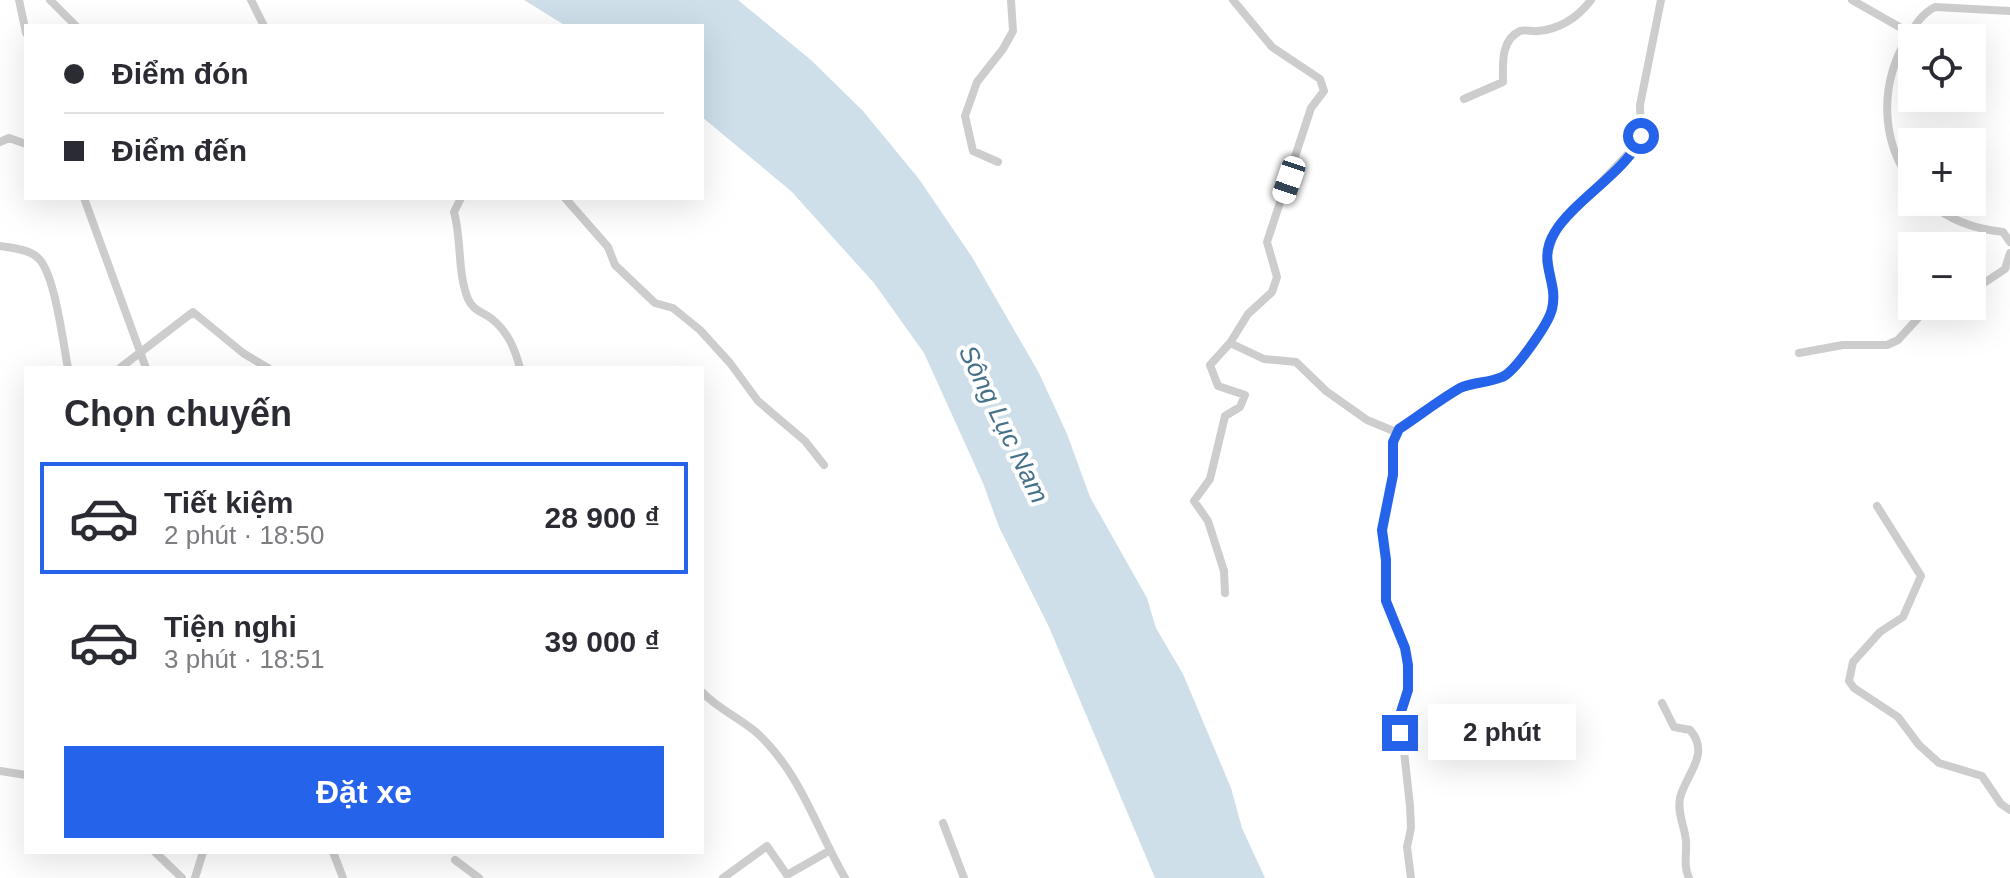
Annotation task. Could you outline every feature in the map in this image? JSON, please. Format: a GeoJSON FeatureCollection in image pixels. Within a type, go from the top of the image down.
{"type":"FeatureCollection","features":[{"type":"Feature","properties":{"kind":"street"},"geometry":{"type":"LineString","coordinates":[[19,0],[24,24]]}},
{"type":"Feature","properties":{"kind":"street"},"geometry":{"type":"LineString","coordinates":[[50,0],[74,24]]}},
{"type":"Feature","properties":{"kind":"street"},"geometry":{"type":"LineString","coordinates":[[251,0],[263,24]]}},
{"type":"Feature","properties":{"kind":"street"},"geometry":{"type":"LineString","coordinates":[[998,162],[973,151],[965,121],[977,82],[1013,31],[1011,0]]}},
{"type":"Feature","properties":{"kind":"street"},"geometry":{"type":"LineString","coordinates":[[1225,593],[1224,571],[1208,521],[1194,501],[1210,479],[1225,416],[1240,407],[1245,393],[1218,386],[1211,372],[1212,361],[1230,343],[1248,314],[1270,295],[1275,283],[1275,263],[1267,242],[1311,108],[1324,91],[1320,79],[1272,47],[1233,0]]}},
{"type":"Feature","properties":{"kind":"street"},"geometry":{"type":"LineString","coordinates":[[1464,99],[1503,82],[1503,56],[1516,33],[1539,31],[1573,19],[1591,0]]}},
{"type":"Feature","properties":{"kind":"street"},"geometry":{"type":"LineString","coordinates":[[1411,878],[1407,847],[1411,828],[1410,806],[1400,715],[1408,690],[1408,665],[1405,648],[1386,601],[1386,560],[1382,536],[1393,475],[1393,442],[1396,432],[1462,388],[1509,373],[1548,320],[1554,296],[1546,261],[1555,231],[1641,140],[1640,105],[1661,0]]}},
{"type":"Feature","properties":{"kind":"street"},"geometry":{"type":"LineString","coordinates":[[1852,0],[1898,26]]}},
{"type":"Feature","properties":{"kind":"street"},"geometry":{"type":"LineString","coordinates":[[1917,24],[1926,12],[1935,7],[2010,11]]}},
{"type":"Feature","properties":{"kind":"street"},"geometry":{"type":"LineString","coordinates":[[1898,55],[1885,107],[1898,162]]}},
{"type":"Feature","properties":{"kind":"street"},"geometry":{"type":"LineString","coordinates":[[0,142],[9,138],[24,143]]}},
{"type":"Feature","properties":{"kind":"street"},"geometry":{"type":"LineString","coordinates":[[85,200],[145,366]]}},
{"type":"Feature","properties":{"kind":"street"},"geometry":{"type":"LineString","coordinates":[[460,200],[454,212],[460,232],[468,299],[475,309],[492,318],[502,329],[514,347],[519,366]]}},
{"type":"Feature","properties":{"kind":"street"},"geometry":{"type":"LineString","coordinates":[[567,200],[608,247],[615,265],[655,303],[673,308],[700,330],[758,401],[805,441],[824,465]]}},
{"type":"Feature","properties":{"kind":"street"},"geometry":{"type":"LineString","coordinates":[[1951,216],[1963,224],[2003,232],[2010,242]]}},
{"type":"Feature","properties":{"kind":"street"},"geometry":{"type":"LineString","coordinates":[[0,246],[31,253],[40,259],[51,287],[68,366]]}},
{"type":"Feature","properties":{"kind":"street"},"geometry":{"type":"LineString","coordinates":[[1986,282],[2005,269],[2010,253]]}},
{"type":"Feature","properties":{"kind":"street"},"geometry":{"type":"LineString","coordinates":[[122,366],[193,312],[243,353],[265,366]]}},
{"type":"Feature","properties":{"kind":"street"},"geometry":{"type":"LineString","coordinates":[[1799,353],[1843,345],[1887,345],[1898,340],[1916,320]]}},
{"type":"Feature","properties":{"kind":"street"},"geometry":{"type":"LineString","coordinates":[[1230,343],[1264,359],[1296,362],[1326,391],[1367,420],[1396,432]]}},
{"type":"Feature","properties":{"kind":"street"},"geometry":{"type":"LineString","coordinates":[[1877,506],[1921,576],[1903,617],[1880,632],[1853,662],[1849,681],[1854,688],[1898,717],[1933,760],[1982,776],[2001,804],[2010,810]]}},
{"type":"Feature","properties":{"kind":"street"},"geometry":{"type":"LineString","coordinates":[[704,694],[756,732],[772,750],[808,804],[845,878]]}},
{"type":"Feature","properties":{"kind":"street"},"geometry":{"type":"LineString","coordinates":[[704,705],[710,699]]}},
{"type":"Feature","properties":{"kind":"street"},"geometry":{"type":"LineString","coordinates":[[1662,703],[1672,724],[1690,730],[1699,746],[1698,760],[1681,797],[1680,807],[1686,837],[1684,866],[1689,878]]}},
{"type":"Feature","properties":{"kind":"street"},"geometry":{"type":"LineString","coordinates":[[0,771],[24,775]]}},
{"type":"Feature","properties":{"kind":"street"},"geometry":{"type":"LineString","coordinates":[[943,823],[964,878]]}},
{"type":"Feature","properties":{"kind":"street"},"geometry":{"type":"LineString","coordinates":[[723,878],[767,846],[787,875],[829,851]]}},
{"type":"Feature","properties":{"kind":"street"},"geometry":{"type":"LineString","coordinates":[[157,854],[182,878]]}},
{"type":"Feature","properties":{"kind":"street"},"geometry":{"type":"LineString","coordinates":[[195,878],[202,854]]}},
{"type":"Feature","properties":{"kind":"street"},"geometry":{"type":"LineString","coordinates":[[334,854],[343,878]]}},
{"type":"Feature","properties":{"kind":"street"},"geometry":{"type":"LineString","coordinates":[[455,860],[479,878]]}},
{"type":"Feature","properties":{"kind":"water","name":"Sông Lục Nam"},"geometry":{"type":"Polygon","coordinates":[[[524,0],[738,0],[811,60],[863,111],[919,179],[972,257],[1039,373],[1067,434],[1090,497],[1147,598],[1156,628],[1183,674],[1231,788],[1242,828],[1265,878],[1155,878],[1049,627],[999,527],[983,483],[924,353],[874,283],[791,191],[704,119],[704,24],[563,24],[524,0]]]}},
{"type":"Feature","properties":{"kind":"route"},"geometry":{"type":"LineString","coordinates":[[1400,733],[1400,715],[1408,690],[1408,665],[1405,648],[1386,601],[1386,560],[1382,536],[1382,522],[1394,468],[1394,436],[1399,429],[1462,388],[1503,377],[1514,368],[1548,320],[1553,307],[1552,282],[1546,261],[1555,231],[1639,143],[1641,136]]}}]}
